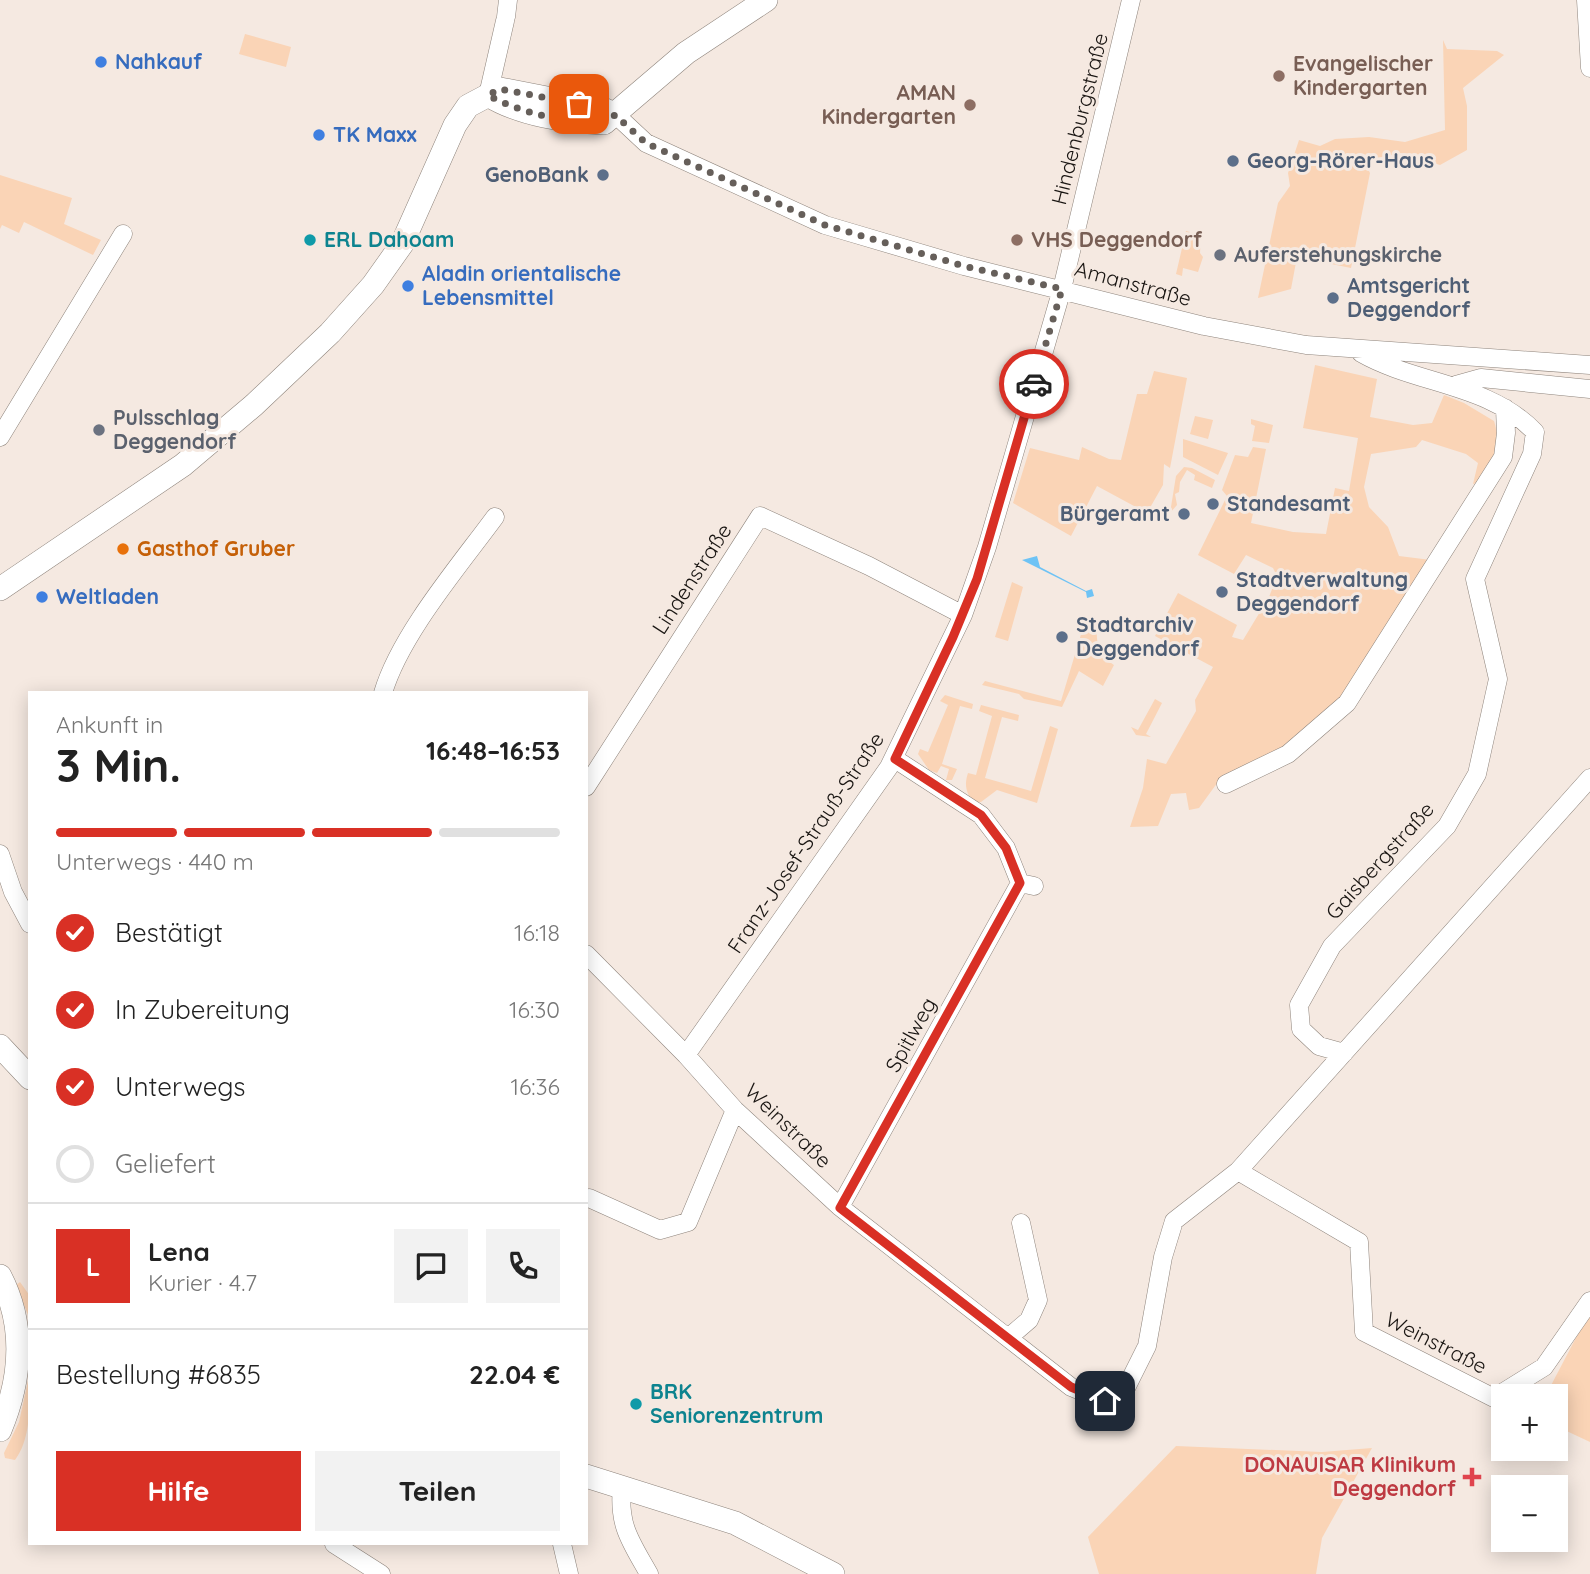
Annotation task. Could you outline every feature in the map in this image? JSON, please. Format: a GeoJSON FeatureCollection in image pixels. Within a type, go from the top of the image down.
{"type":"FeatureCollection","features":[{"type":"Feature","properties":{"kind":"street"},"geometry":{"type":"LineString","coordinates":[[488,95],[512,107],[581,122],[604,123],[685,53],[766,0]]}},
{"type":"Feature","properties":{"kind":"street","name":"Hindenburgstraße"},"geometry":{"type":"LineString","coordinates":[[1062,289],[1131,0]]}},
{"type":"Feature","properties":{"kind":"street"},"geometry":{"type":"LineString","coordinates":[[1586,0],[1590,68]]}},
{"type":"Feature","properties":{"kind":"street"},"geometry":{"type":"LineString","coordinates":[[0,589],[184,465],[254,405],[330,333],[373,285],[402,244],[462,112],[488,95],[506,13]]}},
{"type":"Feature","properties":{"kind":"street","name":"Amanstraße"},"geometry":{"type":"LineString","coordinates":[[615,115],[646,143],[825,225],[964,266],[1204,326],[1306,345],[1590,365]]}},
{"type":"Feature","properties":{"kind":"street"},"geometry":{"type":"LineString","coordinates":[[0,437],[123,234]]}},
{"type":"Feature","properties":{"kind":"street","name":"Franz-Josef-Strauß-Straße"},"geometry":{"type":"LineString","coordinates":[[686,1055],[895,759],[963,615],[991,535],[1062,289]]}},
{"type":"Feature","properties":{"kind":"street","name":"Gaisbergstraße"},"geometry":{"type":"LineString","coordinates":[[1344,1053],[1318,1046],[1301,1029],[1299,1005],[1332,946],[1447,826],[1477,774],[1498,679],[1475,579],[1532,454],[1535,432],[1521,418],[1505,408],[1456,385],[1382,365],[1355,350]]}},
{"type":"Feature","properties":{"kind":"street"},"geometry":{"type":"LineString","coordinates":[[1456,385],[1481,377],[1590,389]]}},
{"type":"Feature","properties":{"kind":"street"},"geometry":{"type":"LineString","coordinates":[[1226,784],[1288,754],[1347,703],[1503,457],[1505,408]]}},
{"type":"Feature","properties":{"kind":"street","name":"Lindenstraße"},"geometry":{"type":"LineString","coordinates":[[588,784],[760,516],[869,566],[963,615]]}},
{"type":"Feature","properties":{"kind":"street"},"geometry":{"type":"LineString","coordinates":[[384,691],[388,676],[429,608],[495,517]]}},
{"type":"Feature","properties":{"kind":"street","name":"Spitlweg"},"geometry":{"type":"LineString","coordinates":[[840,1208],[1027,885],[1006,848],[981,815],[895,759]]}},
{"type":"Feature","properties":{"kind":"street"},"geometry":{"type":"LineString","coordinates":[[1344,1053],[1590,778]]}},
{"type":"Feature","properties":{"kind":"street"},"geometry":{"type":"LineString","coordinates":[[0,854],[13,892],[28,920]]}},
{"type":"Feature","properties":{"kind":"street","name":"Weinstraße"},"geometry":{"type":"LineString","coordinates":[[588,956],[686,1055],[735,1110],[840,1208],[1071,1387],[1105,1401],[1124,1392],[1147,1346],[1163,1257],[1174,1221],[1238,1171],[1344,1053]]}},
{"type":"Feature","properties":{"kind":"street"},"geometry":{"type":"LineString","coordinates":[[0,1045],[28,1076]]}},
{"type":"Feature","properties":{"kind":"street"},"geometry":{"type":"LineString","coordinates":[[589,1198],[660,1230],[688,1222],[735,1110]]}},
{"type":"Feature","properties":{"kind":"street","name":"Weinstraße"},"geometry":{"type":"LineString","coordinates":[[1238,1171],[1359,1242],[1364,1332],[1494,1398],[1544,1367],[1590,1301]]}},
{"type":"Feature","properties":{"kind":"street"},"geometry":{"type":"LineString","coordinates":[[1008,1338],[1029,1320],[1038,1300],[1021,1223]]}},
{"type":"Feature","properties":{"kind":"street"},"geometry":{"type":"LineString","coordinates":[[0,1276],[23,1335],[16,1386],[0,1430]]}},
{"type":"Feature","properties":{"kind":"street"},"geometry":{"type":"LineString","coordinates":[[588,1477],[734,1523],[833,1574]]}},
{"type":"Feature","properties":{"kind":"street"},"geometry":{"type":"LineString","coordinates":[[622,1488],[620,1508],[624,1529],[649,1574]]}},
{"type":"Feature","properties":{"kind":"street"},"geometry":{"type":"LineString","coordinates":[[336,1545],[381,1574]]}},
{"type":"Feature","properties":{"kind":"street"},"geometry":{"type":"LineString","coordinates":[[562,1545],[569,1574]]}},
{"type":"Feature","properties":{"kind":"shaded area"},"geometry":{"type":"Polygon","coordinates":[[[245,34],[291,47],[286,67],[239,54],[245,34]]]}},
{"type":"Feature","properties":{"kind":"shaded area"},"geometry":{"type":"Polygon","coordinates":[[[1443,40],[1447,49],[1497,51],[1504,55],[1463,88],[1467,106],[1467,150],[1440,165],[1401,153],[1364,161],[1370,173],[1351,268],[1297,257],[1291,289],[1258,298],[1278,203],[1290,186],[1288,173],[1299,140],[1320,146],[1335,139],[1369,137],[1405,142],[1445,130],[1443,40]]]}},
{"type":"Feature","properties":{"kind":"shaded area"},"geometry":{"type":"Polygon","coordinates":[[[0,175],[72,198],[64,224],[101,240],[93,255],[24,222],[19,233],[2,225],[0,229],[0,175]]]}},
{"type":"Feature","properties":{"kind":"shaded area"},"geometry":{"type":"Polygon","coordinates":[[[1186,231],[1201,235],[1200,253],[1203,257],[1198,272],[1183,268],[1182,276],[1176,274],[1186,231]]]}},
{"type":"Feature","properties":{"kind":"shaded area"},"geometry":{"type":"Polygon","coordinates":[[[1315,365],[1377,379],[1370,417],[1413,425],[1432,423],[1444,395],[1464,403],[1494,421],[1497,438],[1492,460],[1481,482],[1473,484],[1478,463],[1466,454],[1422,440],[1416,447],[1371,454],[1364,487],[1369,507],[1388,527],[1399,556],[1431,560],[1343,698],[1280,752],[1223,775],[1199,808],[1189,810],[1186,793],[1171,794],[1158,826],[1130,827],[1143,788],[1147,759],[1166,764],[1196,711],[1195,700],[1213,667],[1155,636],[1178,593],[1237,625],[1232,637],[1243,640],[1269,597],[1277,576],[1273,568],[1246,555],[1234,574],[1198,555],[1227,496],[1222,490],[1235,455],[1248,457],[1253,447],[1266,449],[1251,523],[1293,532],[1326,534],[1335,488],[1349,491],[1358,438],[1303,428],[1315,365]]]}},
{"type":"Feature","properties":{"kind":"shaded area"},"geometry":{"type":"Polygon","coordinates":[[[1154,371],[1187,378],[1170,468],[1164,464],[1163,485],[1147,513],[1097,486],[1071,536],[1013,503],[1030,448],[1079,460],[1082,447],[1109,459],[1121,460],[1137,394],[1147,394],[1154,371]]]}},
{"type":"Feature","properties":{"kind":"shaded area"},"geometry":{"type":"Polygon","coordinates":[[[1195,416],[1213,420],[1208,439],[1190,434],[1195,416]]]}},
{"type":"Feature","properties":{"kind":"shaded area"},"geometry":{"type":"Polygon","coordinates":[[[1251,419],[1273,425],[1269,443],[1252,441],[1255,426],[1251,424],[1251,419]]]}},
{"type":"Feature","properties":{"kind":"shaded area"},"geometry":{"type":"Polygon","coordinates":[[[1183,439],[1228,453],[1218,475],[1183,457],[1183,439]]]}},
{"type":"Feature","properties":{"kind":"shaded area"},"geometry":{"type":"Polygon","coordinates":[[[1184,467],[1192,468],[1215,480],[1212,488],[1194,480],[1195,475],[1187,470],[1180,482],[1179,492],[1175,494],[1177,505],[1170,513],[1176,476],[1184,467]]]}},
{"type":"Feature","properties":{"kind":"shaded area"},"geometry":{"type":"Polygon","coordinates":[[[1012,582],[1023,587],[1008,641],[995,637],[1012,582]]]}},
{"type":"Feature","properties":{"kind":"shaded area"},"geometry":{"type":"Polygon","coordinates":[[[1097,626],[1099,648],[1104,657],[1114,665],[1103,686],[1079,671],[1062,707],[1024,699],[1019,694],[982,685],[985,681],[1061,701],[1082,631],[1097,626]]]}},
{"type":"Feature","properties":{"kind":"shaded area"},"geometry":{"type":"Polygon","coordinates":[[[945,695],[973,704],[972,709],[960,706],[942,764],[957,769],[952,780],[946,780],[949,769],[941,766],[937,773],[929,770],[918,754],[920,749],[928,752],[948,705],[940,701],[945,695]]]}},
{"type":"Feature","properties":{"kind":"shaded area"},"geometry":{"type":"Polygon","coordinates":[[[1155,699],[1162,703],[1146,734],[1151,737],[1136,735],[1131,727],[1138,730],[1155,699]]]}},
{"type":"Feature","properties":{"kind":"shaded area"},"geometry":{"type":"Polygon","coordinates":[[[981,705],[1019,715],[1018,721],[1002,717],[985,778],[1031,791],[1050,726],[1058,729],[1037,803],[997,790],[981,802],[973,802],[966,788],[966,781],[968,773],[976,775],[992,716],[979,711],[981,705]]]}},
{"type":"Feature","properties":{"kind":"shaded area"},"geometry":{"type":"Polygon","coordinates":[[[20,1282],[28,1293],[28,1315],[16,1285],[20,1282]]]}},
{"type":"Feature","properties":{"kind":"shaded area"},"geometry":{"type":"Polygon","coordinates":[[[1590,1311],[1590,1442],[1568,1432],[1568,1384],[1552,1384],[1590,1311]]]}},
{"type":"Feature","properties":{"kind":"shaded area"},"geometry":{"type":"Polygon","coordinates":[[[28,1381],[28,1424],[25,1441],[15,1460],[5,1458],[4,1453],[19,1422],[28,1381]]]}},
{"type":"Feature","properties":{"kind":"shaded area"},"geometry":{"type":"Polygon","coordinates":[[[1176,1446],[1322,1452],[1372,1448],[1322,1538],[1316,1574],[1099,1574],[1088,1537],[1176,1446]]]}},
{"type":"Feature","properties":{"kind":"water"},"geometry":{"type":"Polygon","coordinates":[[[1037,556],[1040,567],[1086,591],[1092,589],[1094,596],[1087,598],[1086,592],[1022,560],[1037,556]]]}},
{"type":"Feature","properties":{"kind":"way so far"},"geometry":{"type":"LineString","coordinates":[[579,104],[512,90],[500,89],[488,95],[512,107],[581,122],[604,123],[615,115],[646,143],[825,225],[964,266],[1062,289],[1034,384]]}},
{"type":"Feature","properties":{"kind":"place","name":"Nahkauf"},"geometry":{"type":"Point","coordinates":[101,62]}},
{"type":"Feature","properties":{"kind":"place","name":"Evangelischer Kindergarten"},"geometry":{"type":"Point","coordinates":[1279,76]}},
{"type":"Feature","properties":{"kind":"place","name":"AMAN Kindergarten"},"geometry":{"type":"Point","coordinates":[970,105]}},
{"type":"Feature","properties":{"kind":"place","name":"TK Maxx"},"geometry":{"type":"Point","coordinates":[319,135]}},
{"type":"Feature","properties":{"kind":"place","name":"Georg-Rörer-Haus"},"geometry":{"type":"Point","coordinates":[1233,161]}},
{"type":"Feature","properties":{"kind":"place","name":"GenoBank"},"geometry":{"type":"Point","coordinates":[603,175]}},
{"type":"Feature","properties":{"kind":"place","name":"ERL Dahoam"},"geometry":{"type":"Point","coordinates":[310,240]}},
{"type":"Feature","properties":{"kind":"place","name":"VHS Deggendorf"},"geometry":{"type":"Point","coordinates":[1017,240]}},
{"type":"Feature","properties":{"kind":"place","name":"Auferstehungskirche"},"geometry":{"type":"Point","coordinates":[1220,255]}},
{"type":"Feature","properties":{"kind":"place","name":"Aladin orientalische Lebensmittel"},"geometry":{"type":"Point","coordinates":[408,286]}},
{"type":"Feature","properties":{"kind":"place","name":"Amtsgericht Deggendorf"},"geometry":{"type":"Point","coordinates":[1333,298]}},
{"type":"Feature","properties":{"kind":"place","name":"Pulsschlag Deggendorf"},"geometry":{"type":"Point","coordinates":[99,430]}},
{"type":"Feature","properties":{"kind":"place","name":"Standesamt"},"geometry":{"type":"Point","coordinates":[1213,504]}},
{"type":"Feature","properties":{"kind":"place","name":"Bürgeramt"},"geometry":{"type":"Point","coordinates":[1184,514]}},
{"type":"Feature","properties":{"kind":"place","name":"Gasthof Gruber"},"geometry":{"type":"Point","coordinates":[123,549]}},
{"type":"Feature","properties":{"kind":"place","name":"Stadtverwaltung Deggendorf"},"geometry":{"type":"Point","coordinates":[1222,592]}},
{"type":"Feature","properties":{"kind":"place","name":"Weltladen"},"geometry":{"type":"Point","coordinates":[42,597]}},
{"type":"Feature","properties":{"kind":"place","name":"Stadtarchiv Deggendorf"},"geometry":{"type":"Point","coordinates":[1062,637]}},
{"type":"Feature","properties":{"kind":"place","name":"BRK Seniorenzentrum"},"geometry":{"type":"Point","coordinates":[636,1404]}},
{"type":"Feature","properties":{"kind":"place","name":"DONAUISAR Klinikum Deggendorf"},"geometry":{"type":"Point","coordinates":[1472,1477]}},
{"type":"Feature","properties":{"kind":"route"},"geometry":{"type":"LineString","coordinates":[[1034,384],[977,579],[933,681],[895,759],[981,815],[1006,848],[1020,883],[1000,924],[840,1208],[1071,1387],[1105,1401]]}}]}
